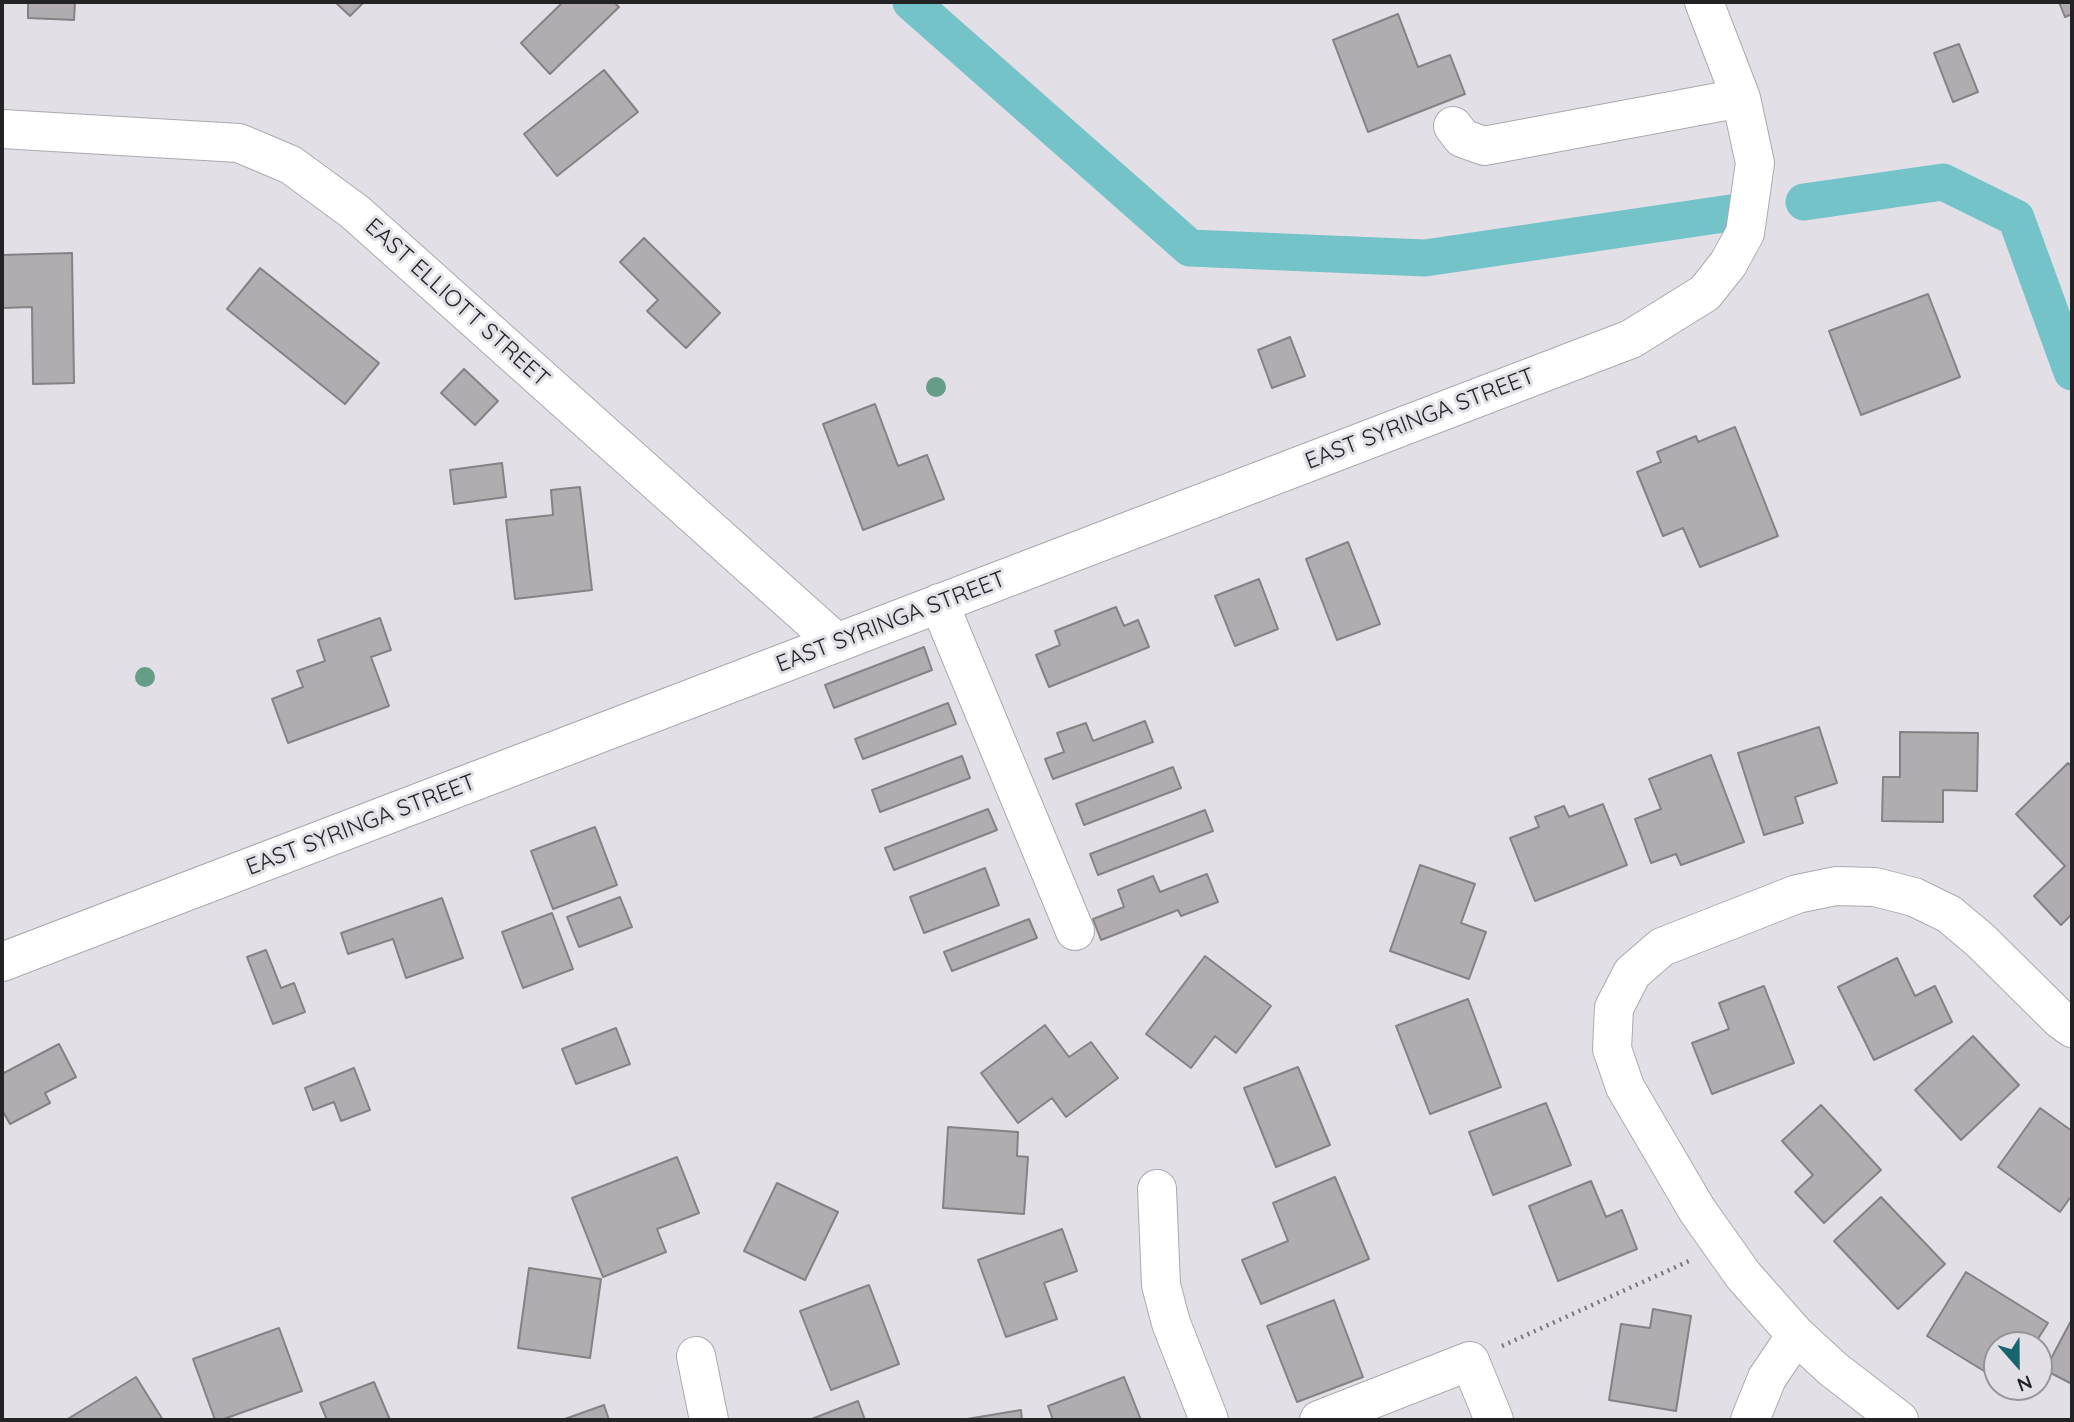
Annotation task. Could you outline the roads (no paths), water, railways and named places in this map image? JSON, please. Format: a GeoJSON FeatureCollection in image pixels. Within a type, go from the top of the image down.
{"type":"FeatureCollection","features":[{"type":"Feature","properties":{"kind":"street"},"geometry":{"type":"LineString","coordinates":[[1453,126],[1462,138],[1484,146],[1741,98],[1704,2]]}},
{"type":"Feature","properties":{"kind":"street","name":"EAST SYRINGA STREET"},"geometry":{"type":"LineString","coordinates":[[2,962],[1630,339],[1705,293],[1728,264],[1745,233],[1755,163],[1741,98]]}},
{"type":"Feature","properties":{"kind":"street","name":"EAST ELLIOTT STREET"},"geometry":{"type":"LineString","coordinates":[[2,129],[239,143],[291,165],[355,212],[837,643]]}},
{"type":"Feature","properties":{"kind":"street"},"geometry":{"type":"LineString","coordinates":[[939,603],[1075,930]]}},
{"type":"Feature","properties":{"kind":"street"},"geometry":{"type":"LineString","coordinates":[[1899,1420],[1833,1369],[1796,1335],[1743,1275],[1697,1210],[1625,1087],[1612,1049],[1614,1008],[1632,973],[1662,947],[1797,894],[1836,886],[1875,887],[1914,897],[1949,914],[2072,1028]]}},
{"type":"Feature","properties":{"kind":"street"},"geometry":{"type":"LineString","coordinates":[[1157,1189],[1161,1285],[1171,1323],[1209,1420]]}},
{"type":"Feature","properties":{"kind":"street"},"geometry":{"type":"LineString","coordinates":[[1750,1420],[1767,1377],[1796,1335]]}},
{"type":"Feature","properties":{"kind":"street"},"geometry":{"type":"LineString","coordinates":[[696,1356],[709,1420]]}},
{"type":"Feature","properties":{"kind":"street"},"geometry":{"type":"LineString","coordinates":[[1319,1420],[1471,1361],[1494,1420]]}},
{"type":"Feature","properties":{"kind":"waterway"},"geometry":{"type":"LineString","coordinates":[[911,2],[1190,248],[1425,258],[1744,211]]}},
{"type":"Feature","properties":{"kind":"waterway"},"geometry":{"type":"LineString","coordinates":[[1804,202],[1943,182],[2016,218],[2072,372]]}}]}
